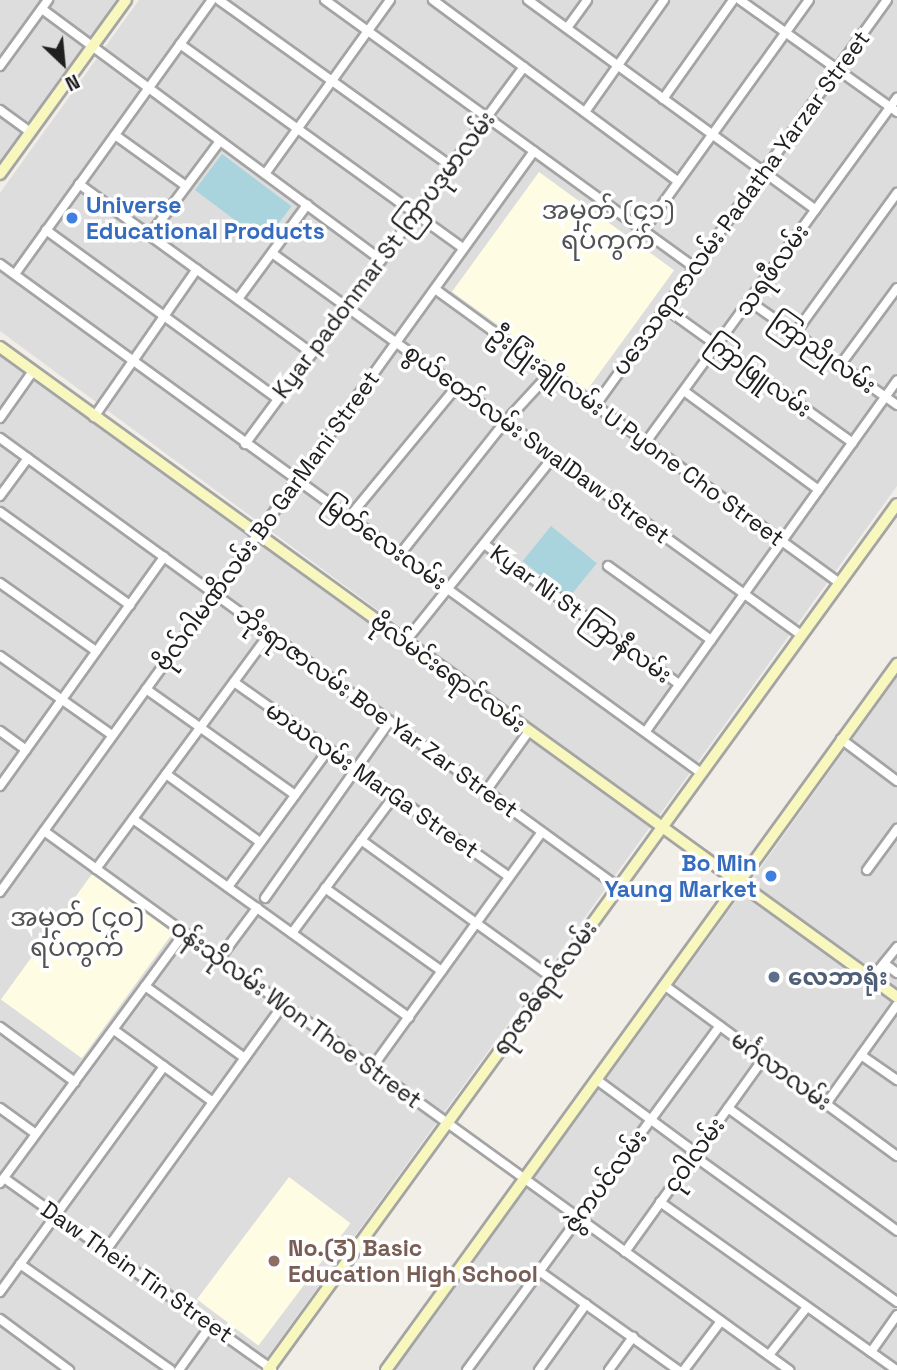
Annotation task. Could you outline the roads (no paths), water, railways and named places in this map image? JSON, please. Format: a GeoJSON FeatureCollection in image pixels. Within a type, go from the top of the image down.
{"type":"FeatureCollection","features":[{"type":"Feature","properties":{"kind":"street"},"geometry":{"type":"LineString","coordinates":[[0,66],[3,55],[48,0]]}},
{"type":"Feature","properties":{"kind":"street"},"geometry":{"type":"LineString","coordinates":[[0,174],[126,0]]}},
{"type":"Feature","properties":{"kind":"street"},"geometry":{"type":"LineString","coordinates":[[15,274],[212,0]]}},
{"type":"Feature","properties":{"kind":"street"},"geometry":{"type":"LineString","coordinates":[[219,0],[451,166]]}},
{"type":"Feature","properties":{"kind":"street"},"geometry":{"type":"LineString","coordinates":[[325,0],[694,267]]}},
{"type":"Feature","properties":{"kind":"street"},"geometry":{"type":"LineString","coordinates":[[265,174],[390,0]]}},
{"type":"Feature","properties":{"kind":"street"},"geometry":{"type":"LineString","coordinates":[[433,0],[678,181]]}},
{"type":"Feature","properties":{"kind":"street"},"geometry":{"type":"LineString","coordinates":[[528,0],[816,210]]}},
{"type":"Feature","properties":{"kind":"street"},"geometry":{"type":"LineString","coordinates":[[567,28],[587,0]]}},
{"type":"Feature","properties":{"kind":"street"},"geometry":{"type":"LineString","coordinates":[[585,112],[664,0]]}},
{"type":"Feature","properties":{"kind":"street"},"geometry":{"type":"LineString","coordinates":[[663,99],[733,0]]}},
{"type":"Feature","properties":{"kind":"street"},"geometry":{"type":"LineString","coordinates":[[740,0],[894,110]]}},
{"type":"Feature","properties":{"kind":"street"},"geometry":{"type":"LineString","coordinates":[[643,231],[809,0]]}},
{"type":"Feature","properties":{"kind":"street","name":"ပဒေသရာဇာလမ်း Padatha Yarzar Street"},"geometry":{"type":"LineString","coordinates":[[595,406],[887,0]]}},
{"type":"Feature","properties":{"kind":"street"},"geometry":{"type":"LineString","coordinates":[[42,9],[381,260]]}},
{"type":"Feature","properties":{"kind":"street"},"geometry":{"type":"LineString","coordinates":[[180,44],[463,248]]}},
{"type":"Feature","properties":{"kind":"street","name":"Kyar padonmar St ကြာပဒုမာလမ်း"},"geometry":{"type":"LineString","coordinates":[[245,444],[524,67]]}},
{"type":"Feature","properties":{"kind":"street","name":"သရဖီလမ်း"},"geometry":{"type":"LineString","coordinates":[[646,443],[816,210],[894,110],[897,98]]}},
{"type":"Feature","properties":{"kind":"street"},"geometry":{"type":"LineString","coordinates":[[0,110],[30,132]]}},
{"type":"Feature","properties":{"kind":"street"},"geometry":{"type":"LineString","coordinates":[[115,135],[186,186]]}},
{"type":"Feature","properties":{"kind":"street"},"geometry":{"type":"LineString","coordinates":[[150,235],[220,141]]}},
{"type":"Feature","properties":{"kind":"street","name":"ဗိုလ်ဂါမဏိလမ်း Bo GarMani Street"},"geometry":{"type":"LineString","coordinates":[[0,892],[534,151]]}},
{"type":"Feature","properties":{"kind":"street"},"geometry":{"type":"LineString","coordinates":[[79,184],[312,353]]}},
{"type":"Feature","properties":{"kind":"street"},"geometry":{"type":"LineString","coordinates":[[796,332],[897,193]]}},
{"type":"Feature","properties":{"kind":"street"},"geometry":{"type":"LineString","coordinates":[[238,299],[307,205]]}},
{"type":"Feature","properties":{"kind":"street"},"geometry":{"type":"LineString","coordinates":[[46,230],[278,399]]}},
{"type":"Feature","properties":{"kind":"street","name":"စွယ်တော်လမ်း SwalDaw Street"},"geometry":{"type":"LineString","coordinates":[[272,253],[802,635]]}},
{"type":"Feature","properties":{"kind":"street","name":"မြတ်လေးလမ်း"},"geometry":{"type":"LineString","coordinates":[[0,264],[701,773]]}},
{"type":"Feature","properties":{"kind":"street"},"geometry":{"type":"LineString","coordinates":[[94,417],[197,269]]}},
{"type":"Feature","properties":{"kind":"street"},"geometry":{"type":"LineString","coordinates":[[842,364],[897,288]]}},
{"type":"Feature","properties":{"kind":"street","name":"ဦးပြုံးချိုလမ်း U Pyone Cho Street"},"geometry":{"type":"LineString","coordinates":[[435,289],[839,583]]}},
{"type":"Feature","properties":{"kind":"street","name":"ကြာညိုလမ်း"},"geometry":{"type":"LineString","coordinates":[[749,301],[897,405]]}},
{"type":"Feature","properties":{"kind":"street","name":"ကြာဖြူလမ်း"},"geometry":{"type":"LineString","coordinates":[[665,308],[853,443]]}},
{"type":"Feature","properties":{"kind":"street","name":"ဗိုလ်မင်းရောင်လမ်း"},"geometry":{"type":"LineString","coordinates":[[0,347],[897,996]]}},
{"type":"Feature","properties":{"kind":"street"},"geometry":{"type":"LineString","coordinates":[[0,418],[33,371]]}},
{"type":"Feature","properties":{"kind":"street"},"geometry":{"type":"LineString","coordinates":[[401,553],[505,422],[550,373]]}},
{"type":"Feature","properties":{"kind":"street"},"geometry":{"type":"LineString","coordinates":[[646,731],[897,381]]}},
{"type":"Feature","properties":{"kind":"street"},"geometry":{"type":"LineString","coordinates":[[350,516],[457,386]]}},
{"type":"Feature","properties":{"kind":"street"},"geometry":{"type":"LineString","coordinates":[[684,391],[819,490]]}},
{"type":"Feature","properties":{"kind":"street","name":"ဘိုးရာဇာလမ်း Boe Yar Zar Street"},"geometry":{"type":"LineString","coordinates":[[0,438],[618,887]]}},
{"type":"Feature","properties":{"kind":"street"},"geometry":{"type":"LineString","coordinates":[[405,642],[554,457]]}},
{"type":"Feature","properties":{"kind":"street"},"geometry":{"type":"LineString","coordinates":[[0,496],[27,458]]}},
{"type":"Feature","properties":{"kind":"street","name":"ရာဇာဓိရာဇ်လမ်း"},"geometry":{"type":"LineString","coordinates":[[270,1369],[618,887],[670,830],[701,773],[897,504]]}},
{"type":"Feature","properties":{"kind":"street"},"geometry":{"type":"LineString","coordinates":[[0,512],[130,605]]}},
{"type":"Feature","properties":{"kind":"street","name":"Kyar Ni St ကြာနီလမ်း"},"geometry":{"type":"LineString","coordinates":[[484,544],[679,684]]}},
{"type":"Feature","properties":{"kind":"street"},"geometry":{"type":"LineString","coordinates":[[0,786],[164,557]]}},
{"type":"Feature","properties":{"kind":"street"},"geometry":{"type":"LineString","coordinates":[[608,566],[711,640]]}},
{"type":"Feature","properties":{"kind":"street"},"geometry":{"type":"LineString","coordinates":[[0,583],[96,651]]}},
{"type":"Feature","properties":{"kind":"street"},"geometry":{"type":"LineString","coordinates":[[96,869],[270,634]]}},
{"type":"Feature","properties":{"kind":"street"},"geometry":{"type":"LineString","coordinates":[[0,656],[113,736]]}},
{"type":"Feature","properties":{"kind":"street"},"geometry":{"type":"LineString","coordinates":[[386,1370],[664,985],[731,875],[896,667]]}},
{"type":"Feature","properties":{"kind":"street","name":"မာဃလမ်း MarGa Street"},"geometry":{"type":"LineString","coordinates":[[234,682],[509,877]]}},
{"type":"Feature","properties":{"kind":"street"},"geometry":{"type":"LineString","coordinates":[[146,689],[295,795]]}},
{"type":"Feature","properties":{"kind":"street"},"geometry":{"type":"LineString","coordinates":[[265,898],[390,721]]}},
{"type":"Feature","properties":{"kind":"street"},"geometry":{"type":"LineString","coordinates":[[0,731],[26,750]]}},
{"type":"Feature","properties":{"kind":"street"},"geometry":{"type":"LineString","coordinates":[[486,791],[529,732]]}},
{"type":"Feature","properties":{"kind":"street"},"geometry":{"type":"LineString","coordinates":[[841,739],[897,781]]}},
{"type":"Feature","properties":{"kind":"street"},"geometry":{"type":"LineString","coordinates":[[228,887],[329,749]]}},
{"type":"Feature","properties":{"kind":"street"},"geometry":{"type":"LineString","coordinates":[[166,774],[260,842]]}},
{"type":"Feature","properties":{"kind":"street"},"geometry":{"type":"LineString","coordinates":[[292,933],[394,796]]}},
{"type":"Feature","properties":{"kind":"street"},"geometry":{"type":"LineString","coordinates":[[133,819],[409,1017]]}},
{"type":"Feature","properties":{"kind":"street"},"geometry":{"type":"LineString","coordinates":[[867,870],[897,830]]}},
{"type":"Feature","properties":{"kind":"street","name":"ဝန်းသိုလမ်း Won Thoe Street"},"geometry":{"type":"LineString","coordinates":[[44,831],[789,1370]]}},
{"type":"Feature","properties":{"kind":"street"},"geometry":{"type":"LineString","coordinates":[[371,1069],[542,832]]}},
{"type":"Feature","properties":{"kind":"street"},"geometry":{"type":"LineString","coordinates":[[361,840],[552,978]]}},
{"type":"Feature","properties":{"kind":"street"},"geometry":{"type":"LineString","coordinates":[[325,888],[442,971]]}},
{"type":"Feature","properties":{"kind":"street"},"geometry":{"type":"LineString","coordinates":[[219,959],[257,908]]}},
{"type":"Feature","properties":{"kind":"street"},"geometry":{"type":"LineString","coordinates":[[2,1180],[184,933]]}},
{"type":"Feature","properties":{"kind":"street"},"geometry":{"type":"LineString","coordinates":[[872,978],[897,947]]}},
{"type":"Feature","properties":{"kind":"street"},"geometry":{"type":"LineString","coordinates":[[885,964],[897,973]]}},
{"type":"Feature","properties":{"kind":"street","name":"မင်္ဂလာလမ်း"},"geometry":{"type":"LineString","coordinates":[[664,985],[897,1156]]}},
{"type":"Feature","properties":{"kind":"street"},"geometry":{"type":"LineString","coordinates":[[145,986],[245,1058]]}},
{"type":"Feature","properties":{"kind":"street"},"geometry":{"type":"LineString","coordinates":[[107,1249],[283,1005]]}},
{"type":"Feature","properties":{"kind":"street"},"geometry":{"type":"LineString","coordinates":[[826,1104],[897,1005]]}},
{"type":"Feature","properties":{"kind":"street","name":"ဇွဲကပင်လမ်း"},"geometry":{"type":"LineString","coordinates":[[467,1370],[720,1026]]}},
{"type":"Feature","properties":{"kind":"street"},"geometry":{"type":"LineString","coordinates":[[0,1027],[75,1082]]}},
{"type":"Feature","properties":{"kind":"street"},"geometry":{"type":"LineString","coordinates":[[114,1030],[213,1102]]}},
{"type":"Feature","properties":{"kind":"street"},"geometry":{"type":"LineString","coordinates":[[861,1055],[897,1080]]}},
{"type":"Feature","properties":{"kind":"street","name":"ငုဝါလမ်း"},"geometry":{"type":"LineString","coordinates":[[625,1252],[764,1058]]}},
{"type":"Feature","properties":{"kind":"street"},"geometry":{"type":"LineString","coordinates":[[0,1292],[164,1066]]}},
{"type":"Feature","properties":{"kind":"street"},"geometry":{"type":"LineString","coordinates":[[597,1080],[897,1302]]}},
{"type":"Feature","properties":{"kind":"street"},"geometry":{"type":"LineString","coordinates":[[0,1108],[36,1134]]}},
{"type":"Feature","properties":{"kind":"street"},"geometry":{"type":"LineString","coordinates":[[728,1108],[897,1231]]}},
{"type":"Feature","properties":{"kind":"street","name":"Daw Thein Tin Street"},"geometry":{"type":"LineString","coordinates":[[2,1180],[107,1249],[270,1369]]}},
{"type":"Feature","properties":{"kind":"street"},"geometry":{"type":"LineString","coordinates":[[660,1202],[896,1370]]}},
{"type":"Feature","properties":{"kind":"street"},"geometry":{"type":"LineString","coordinates":[[20,1264],[171,1370]]}},
{"type":"Feature","properties":{"kind":"street"},"geometry":{"type":"LineString","coordinates":[[540,1272],[678,1370]]}},
{"type":"Feature","properties":{"kind":"street"},"geometry":{"type":"LineString","coordinates":[[539,1370],[586,1304]]}},
{"type":"Feature","properties":{"kind":"street"},"geometry":{"type":"LineString","coordinates":[[769,1355],[807,1307]]}},
{"type":"Feature","properties":{"kind":"street"},"geometry":{"type":"LineString","coordinates":[[871,1352],[897,1315]]}},
{"type":"Feature","properties":{"kind":"street"},"geometry":{"type":"LineString","coordinates":[[0,1320],[69,1370]]}},
{"type":"Feature","properties":{"kind":"street"},"geometry":{"type":"LineString","coordinates":[[684,1370],[721,1321]]}},
{"type":"Feature","properties":{"kind":"street"},"geometry":{"type":"LineString","coordinates":[[179,1370],[211,1325]]}},
{"type":"Feature","properties":{"kind":"street"},"geometry":{"type":"LineString","coordinates":[[609,1370],[632,1337]]}},
{"type":"Feature","properties":{"kind":"water"},"geometry":{"type":"Polygon","coordinates":[[[222,154],[291,206],[264,242],[195,190],[222,154]]]}},
{"type":"Feature","properties":{"kind":"water"},"geometry":{"type":"Polygon","coordinates":[[[551,526],[597,563],[569,598],[523,561],[551,526]]]}},
{"type":"Feature","properties":{"kind":"place","name":"Universe Educational Products"},"geometry":{"type":"Point","coordinates":[72,218]}},
{"type":"Feature","properties":{"kind":"place","name":"Bo Min Yaung Market"},"geometry":{"type":"Point","coordinates":[771,876]}},
{"type":"Feature","properties":{"kind":"place","name":"လေဘာရုံး"},"geometry":{"type":"Point","coordinates":[774,977]}},
{"type":"Feature","properties":{"kind":"place","name":"No.(3) Basic Education High School"},"geometry":{"type":"Point","coordinates":[274,1261]}},
{"type":"Feature","properties":{"kind":"district","name":"အမှတ် (၄၁) ရပ်ကွက်"},"geometry":{"type":"Point","coordinates":[608,226]}},
{"type":"Feature","properties":{"kind":"district","name":"အမှတ် (၄၀) ရပ်ကွက်"},"geometry":{"type":"Point","coordinates":[77,933]}}]}
